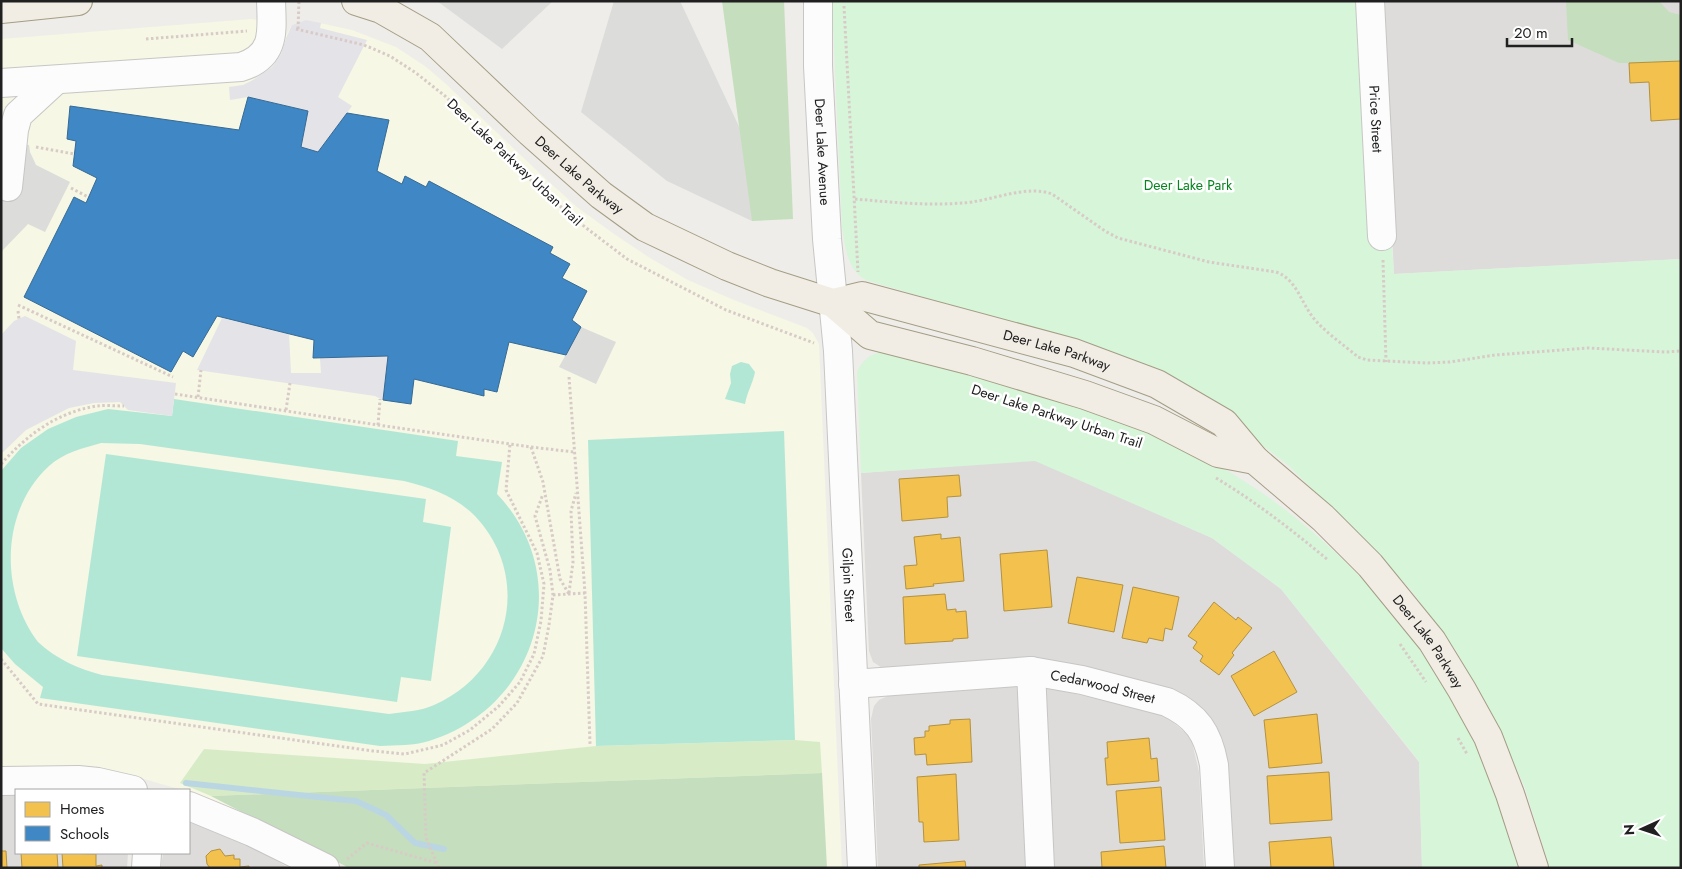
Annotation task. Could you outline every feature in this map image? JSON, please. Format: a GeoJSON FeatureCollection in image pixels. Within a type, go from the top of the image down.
{"type":"FeatureCollection","features":[{"type":"Feature","properties":{"kind":"main road"},"geometry":{"type":"LineString","coordinates":[[1,9],[78,1]]}},
{"type":"Feature","properties":{"kind":"main road","name":"Deer Lake Parkway"},"geometry":{"type":"LineString","coordinates":[[356,1],[381,10],[430,37],[530,132],[594,189],[645,227],[727,266],[770,283],[833,303],[870,335],[972,361],[1085,395],[1154,420],[1218,453],[1255,460]]}},
{"type":"Feature","properties":{"kind":"main road","name":"Deer Lake Parkway"},"geometry":{"type":"LineString","coordinates":[[833,303],[862,296],[1074,352],[1158,384],[1224,423],[1255,460],[1323,518],[1364,559],[1432,641],[1488,737],[1510,794],[1534,868]]}},
{"type":"Feature","properties":{"kind":"street"},"geometry":{"type":"LineString","coordinates":[[1,83],[241,67],[262,55],[272,35],[271,1]]}},
{"type":"Feature","properties":{"kind":"street","name":"Deer Lake Avenue"},"geometry":{"type":"LineString","coordinates":[[818,1],[818,66],[833,303]]}},
{"type":"Feature","properties":{"kind":"street","name":"Price Street"},"geometry":{"type":"LineString","coordinates":[[1370,1],[1382,236]]}},
{"type":"Feature","properties":{"kind":"street"},"geometry":{"type":"LineString","coordinates":[[8,187],[14,130],[10,108],[56,80]]}},
{"type":"Feature","properties":{"kind":"street","name":"Gilpin Street"},"geometry":{"type":"LineString","coordinates":[[833,303],[838,351],[862,868]]}},
{"type":"Feature","properties":{"kind":"street"},"geometry":{"type":"LineString","coordinates":[[1031,671],[1040,868]]}},
{"type":"Feature","properties":{"kind":"street","name":"Cedarwood Street"},"geometry":{"type":"LineString","coordinates":[[853,684],[1031,671],[1082,680],[1166,702],[1190,715],[1202,731],[1211,751],[1214,766],[1220,868]]}},
{"type":"Feature","properties":{"kind":"street"},"geometry":{"type":"LineString","coordinates":[[1,781],[78,780],[98,782],[129,789]]}},
{"type":"Feature","properties":{"kind":"street"},"geometry":{"type":"LineString","coordinates":[[190,806],[335,865]]}},
{"type":"Feature","properties":{"kind":"street"},"geometry":{"type":"LineString","coordinates":[[146,868],[147,854]]}},
{"type":"Feature","properties":{"kind":"path"},"geometry":{"type":"LineString","coordinates":[[298,29],[299,1]]}},
{"type":"Feature","properties":{"kind":"path"},"geometry":{"type":"LineString","coordinates":[[844,1],[858,274]]}},
{"type":"Feature","properties":{"kind":"path","name":"Deer Lake Parkway Urban Trail"},"geometry":{"type":"LineString","coordinates":[[289,30],[298,29],[364,45],[390,56],[416,73],[445,96],[541,190],[585,228],[627,259],[726,310],[819,344]]}},
{"type":"Feature","properties":{"kind":"path"},"geometry":{"type":"LineString","coordinates":[[146,39],[248,31]]}},
{"type":"Feature","properties":{"kind":"path"},"geometry":{"type":"LineString","coordinates":[[35,147],[74,154]]}},
{"type":"Feature","properties":{"kind":"path"},"geometry":{"type":"LineString","coordinates":[[71,188],[88,197]]}},
{"type":"Feature","properties":{"kind":"path"},"geometry":{"type":"LineString","coordinates":[[855,198],[906,203],[963,203],[1044,190],[1118,238],[1210,262],[1276,272],[1285,276],[1292,282],[1312,316],[1358,357],[1386,362],[1450,362],[1496,355],[1588,348],[1665,352],[1681,350]]}},
{"type":"Feature","properties":{"kind":"path"},"geometry":{"type":"LineString","coordinates":[[1382,236],[1386,362]]}},
{"type":"Feature","properties":{"kind":"path"},"geometry":{"type":"LineString","coordinates":[[18,305],[173,377]]}},
{"type":"Feature","properties":{"kind":"path"},"geometry":{"type":"LineString","coordinates":[[18,311],[19,319]]}},
{"type":"Feature","properties":{"kind":"path"},"geometry":{"type":"LineString","coordinates":[[198,397],[201,370]]}},
{"type":"Feature","properties":{"kind":"path"},"geometry":{"type":"LineString","coordinates":[[569,377],[585,594],[590,744]]}},
{"type":"Feature","properties":{"kind":"path"},"geometry":{"type":"LineString","coordinates":[[286,410],[290,383]]}},
{"type":"Feature","properties":{"kind":"path"},"geometry":{"type":"LineString","coordinates":[[175,394],[574,452]]}},
{"type":"Feature","properties":{"kind":"path"},"geometry":{"type":"LineString","coordinates":[[378,425],[380,400]]}},
{"type":"Feature","properties":{"kind":"path"},"geometry":{"type":"LineString","coordinates":[[1,464],[23,440],[45,424],[70,413],[97,406],[124,406]]}},
{"type":"Feature","properties":{"kind":"path"},"geometry":{"type":"LineString","coordinates":[[1,659],[38,704],[373,751],[405,754],[443,745],[470,730],[499,706],[520,682],[536,646],[541,621],[544,584],[537,553],[506,490],[510,444]]}},
{"type":"Feature","properties":{"kind":"path"},"geometry":{"type":"LineString","coordinates":[[531,447],[544,492],[560,579],[568,594]]}},
{"type":"Feature","properties":{"kind":"path"},"geometry":{"type":"LineString","coordinates":[[1211,476],[1240,492],[1283,522],[1334,566]]}},
{"type":"Feature","properties":{"kind":"path"},"geometry":{"type":"LineString","coordinates":[[568,594],[573,562],[571,511],[577,491]]}},
{"type":"Feature","properties":{"kind":"path"},"geometry":{"type":"LineString","coordinates":[[439,868],[426,838],[424,773],[492,729],[516,703],[543,656],[553,595],[550,570],[535,516],[544,492]]}},
{"type":"Feature","properties":{"kind":"path"},"geometry":{"type":"LineString","coordinates":[[553,595],[585,594]]}},
{"type":"Feature","properties":{"kind":"path"},"geometry":{"type":"LineString","coordinates":[[1396,639],[1426,683]]}},
{"type":"Feature","properties":{"kind":"path"},"geometry":{"type":"LineString","coordinates":[[1454,730],[1467,756]]}},
{"type":"Feature","properties":{"kind":"path"},"geometry":{"type":"LineString","coordinates":[[335,865],[367,843],[437,861]]}},
{"type":"Feature","properties":{"kind":"shaded area"},"geometry":{"type":"Polygon","coordinates":[[[437,1],[553,1],[502,49],[437,1]]]}},
{"type":"Feature","properties":{"kind":"shaded area"},"geometry":{"type":"Polygon","coordinates":[[[614,1],[680,1],[750,150],[752,221],[667,181],[581,112],[614,1]]]}},
{"type":"Feature","properties":{"kind":"shaded area"},"geometry":{"type":"Polygon","coordinates":[[[1381,1],[1681,1],[1681,259],[1394,274],[1381,1]]]}},
{"type":"Feature","properties":{"kind":"shaded area"},"geometry":{"type":"Polygon","coordinates":[[[251,19],[258,20],[257,36],[285,38],[292,25],[306,20],[352,30],[396,47],[425,66],[577,207],[650,258],[688,280],[807,328],[813,333],[819,344],[842,868],[349,868],[190,792],[190,789],[179,789],[137,777],[97,770],[1,768],[1,39],[251,19]]]}},
{"type":"Feature","properties":{"kind":"shaded area"},"geometry":{"type":"Polygon","coordinates":[[[306,20],[321,23],[320,28],[367,40],[338,97],[352,106],[318,152],[301,147],[308,111],[248,97],[230,100],[229,87],[243,85],[272,67],[281,54],[292,25],[306,20]]]}},
{"type":"Feature","properties":{"kind":"shaded area"},"geometry":{"type":"Polygon","coordinates":[[[1,140],[29,145],[36,165],[70,182],[45,232],[28,224],[1,252],[1,140]]]}},
{"type":"Feature","properties":{"kind":"shaded area"},"geometry":{"type":"Polygon","coordinates":[[[25,316],[76,341],[73,370],[176,383],[172,416],[128,410],[120,402],[94,403],[69,408],[26,430],[1,454],[1,335],[14,321],[25,316]]]}},
{"type":"Feature","properties":{"kind":"shaded area"},"geometry":{"type":"Polygon","coordinates":[[[222,318],[289,334],[291,373],[321,373],[320,358],[388,356],[383,400],[375,396],[197,370],[222,318]]]}},
{"type":"Feature","properties":{"kind":"shaded area"},"geometry":{"type":"Polygon","coordinates":[[[581,327],[616,342],[596,384],[559,367],[581,327]]]}},
{"type":"Feature","properties":{"kind":"shaded area"},"geometry":{"type":"Polygon","coordinates":[[[1035,460],[1212,538],[1281,589],[1419,762],[1422,868],[1230,868],[1196,705],[884,669],[873,662],[869,651],[861,473],[1035,460]]]}},
{"type":"Feature","properties":{"kind":"shaded area"},"geometry":{"type":"Polygon","coordinates":[[[1032,685],[1158,714],[1169,719],[1187,734],[1192,742],[1199,772],[1204,868],[878,868],[871,719],[874,706],[879,700],[888,696],[1032,685]]]}},
{"type":"Feature","properties":{"kind":"shaded area"},"geometry":{"type":"Polygon","coordinates":[[[15,794],[15,854],[128,854],[127,868],[1,868],[1,795],[15,794]]]}},
{"type":"Feature","properties":{"kind":"shaded area"},"geometry":{"type":"Polygon","coordinates":[[[190,822],[253,847],[289,868],[161,868],[163,854],[190,854],[190,822]]]}},
{"type":"Feature","properties":{"kind":"green space"},"geometry":{"type":"Polygon","coordinates":[[[722,1],[784,1],[793,219],[752,221],[722,1]]]}},
{"type":"Feature","properties":{"kind":"green space","name":"Deer Lake Park"},"geometry":{"type":"Polygon","coordinates":[[[832,1],[1360,1],[1391,235],[1394,274],[1681,259],[1681,868],[1550,868],[1524,785],[1490,712],[1455,649],[1410,589],[1364,540],[1288,465],[1239,427],[1159,375],[1113,353],[866,280],[860,276],[848,257],[842,226],[832,1]]]}},
{"type":"Feature","properties":{"kind":"green space"},"geometry":{"type":"Polygon","coordinates":[[[1566,1],[1659,1],[1669,12],[1681,15],[1681,63],[1619,63],[1568,40],[1566,1]]]}},
{"type":"Feature","properties":{"kind":"green space"},"geometry":{"type":"Polygon","coordinates":[[[885,352],[1084,409],[1165,438],[1231,473],[1275,502],[1317,536],[1356,573],[1392,613],[1424,655],[1452,701],[1477,748],[1495,792],[1518,868],[1422,868],[1419,761],[1281,589],[1212,538],[1035,461],[861,473],[857,372],[868,357],[885,352]]]}},
{"type":"Feature","properties":{"kind":"green space"},"geometry":{"type":"Polygon","coordinates":[[[741,362],[749,364],[755,372],[745,404],[725,399],[731,383],[730,374],[732,366],[741,362]]]}},
{"type":"Feature","properties":{"kind":"green space"},"geometry":{"type":"Polygon","coordinates":[[[174,399],[458,441],[456,456],[502,462],[497,494],[521,527],[535,563],[539,600],[534,636],[519,670],[497,700],[466,724],[429,741],[411,745],[380,746],[40,698],[43,687],[15,664],[1,648],[1,471],[21,448],[48,429],[76,417],[108,409],[172,416],[174,399]],[[101,443],[67,454],[49,466],[33,484],[21,505],[14,528],[11,552],[12,576],[17,600],[26,622],[38,642],[60,658],[85,670],[102,675],[389,714],[429,707],[460,690],[481,670],[496,647],[505,621],[508,594],[504,567],[493,540],[475,516],[460,503],[423,486],[404,481],[140,444],[101,443]]]}},
{"type":"Feature","properties":{"kind":"green space"},"geometry":{"type":"Polygon","coordinates":[[[784,431],[795,740],[596,746],[588,440],[784,431]]]}},
{"type":"Feature","properties":{"kind":"green space"},"geometry":{"type":"Polygon","coordinates":[[[106,454],[426,499],[423,522],[451,527],[431,681],[401,677],[397,702],[77,656],[106,454]]]}},
{"type":"Feature","properties":{"kind":"green space"},"geometry":{"type":"Polygon","coordinates":[[[795,740],[820,742],[822,773],[211,796],[180,783],[204,749],[425,764],[596,746],[795,740]]]}},
{"type":"Feature","properties":{"kind":"green space"},"geometry":{"type":"Polygon","coordinates":[[[822,773],[827,868],[349,868],[211,796],[822,773]]]}},
{"type":"Feature","properties":{"kind":"building: Homes"},"geometry":{"type":"Polygon","coordinates":[[[1681,61],[1681,119],[1651,121],[1649,82],[1630,83],[1629,63],[1681,61]]]}},
{"type":"Feature","properties":{"kind":"building: Homes"},"geometry":{"type":"Polygon","coordinates":[[[959,475],[961,496],[947,497],[948,517],[902,521],[899,479],[959,475]]]}},
{"type":"Feature","properties":{"kind":"building: Homes"},"geometry":{"type":"Polygon","coordinates":[[[941,534],[941,539],[960,537],[964,581],[906,589],[904,566],[917,565],[914,537],[941,534]]]}},
{"type":"Feature","properties":{"kind":"building: Homes"},"geometry":{"type":"Polygon","coordinates":[[[1047,550],[1052,607],[1004,611],[1000,554],[1047,550]]]}},
{"type":"Feature","properties":{"kind":"building: Homes"},"geometry":{"type":"Polygon","coordinates":[[[1077,577],[1123,585],[1114,632],[1068,623],[1077,577]]]}},
{"type":"Feature","properties":{"kind":"building: Homes"},"geometry":{"type":"Polygon","coordinates":[[[1133,587],[1179,597],[1172,630],[1165,628],[1163,641],[1149,638],[1147,643],[1122,638],[1133,587]]]}},
{"type":"Feature","properties":{"kind":"building: Homes"},"geometry":{"type":"Polygon","coordinates":[[[945,594],[947,610],[956,609],[956,612],[966,611],[968,638],[953,639],[953,641],[905,644],[903,597],[945,594]]]}},
{"type":"Feature","properties":{"kind":"building: Homes"},"geometry":{"type":"Polygon","coordinates":[[[1214,602],[1236,620],[1238,617],[1252,628],[1232,653],[1234,655],[1219,675],[1200,661],[1203,656],[1193,648],[1197,642],[1188,636],[1214,602]]]}},
{"type":"Feature","properties":{"kind":"building: Homes"},"geometry":{"type":"Polygon","coordinates":[[[1274,651],[1297,692],[1254,716],[1231,676],[1274,651]]]}},
{"type":"Feature","properties":{"kind":"building: Homes"},"geometry":{"type":"Polygon","coordinates":[[[1317,714],[1322,763],[1269,768],[1264,720],[1317,714]]]}},
{"type":"Feature","properties":{"kind":"building: Homes"},"geometry":{"type":"Polygon","coordinates":[[[970,719],[972,762],[927,765],[926,754],[915,755],[914,738],[925,737],[925,731],[929,731],[929,726],[950,724],[950,720],[970,719]]]}},
{"type":"Feature","properties":{"kind":"building: Homes"},"geometry":{"type":"Polygon","coordinates":[[[1149,738],[1151,759],[1157,758],[1159,781],[1107,785],[1105,758],[1108,758],[1107,742],[1149,738]]]}},
{"type":"Feature","properties":{"kind":"building: Homes"},"geometry":{"type":"Polygon","coordinates":[[[1329,772],[1332,820],[1270,824],[1267,776],[1329,772]]]}},
{"type":"Feature","properties":{"kind":"building: Homes"},"geometry":{"type":"Polygon","coordinates":[[[956,774],[959,840],[924,842],[923,822],[919,822],[917,777],[956,774]]]}},
{"type":"Feature","properties":{"kind":"building: Homes"},"geometry":{"type":"Polygon","coordinates":[[[1161,787],[1165,840],[1120,843],[1116,791],[1161,787]]]}},
{"type":"Feature","properties":{"kind":"building: Homes"},"geometry":{"type":"Polygon","coordinates":[[[1331,837],[1334,868],[1271,868],[1269,842],[1331,837]]]}},
{"type":"Feature","properties":{"kind":"building: Homes"},"geometry":{"type":"Polygon","coordinates":[[[1164,846],[1166,868],[1102,868],[1101,852],[1164,846]]]}},
{"type":"Feature","properties":{"kind":"building: Homes"},"geometry":{"type":"Polygon","coordinates":[[[220,849],[225,856],[234,855],[234,859],[240,859],[240,867],[249,866],[249,868],[210,868],[207,864],[206,856],[211,851],[220,849]]]}},
{"type":"Feature","properties":{"kind":"building: Homes"},"geometry":{"type":"Polygon","coordinates":[[[1,851],[6,851],[7,868],[1,868],[1,851]]]}},
{"type":"Feature","properties":{"kind":"building: Homes"},"geometry":{"type":"Polygon","coordinates":[[[21,854],[57,854],[58,868],[22,868],[21,854]]]}},
{"type":"Feature","properties":{"kind":"building: Homes"},"geometry":{"type":"Polygon","coordinates":[[[62,854],[96,854],[96,866],[102,865],[102,868],[63,868],[62,854]]]}},
{"type":"Feature","properties":{"kind":"building: Homes"},"geometry":{"type":"Polygon","coordinates":[[[965,861],[966,868],[919,868],[919,865],[965,861]]]}},
{"type":"Feature","properties":{"kind":"building: Schools"},"geometry":{"type":"Polygon","coordinates":[[[248,97],[308,111],[301,147],[318,152],[347,113],[389,120],[377,171],[402,184],[405,176],[426,187],[429,181],[553,247],[550,253],[570,264],[562,278],[587,291],[572,320],[581,327],[566,355],[509,342],[497,392],[484,389],[484,396],[414,379],[411,404],[383,400],[388,356],[313,358],[314,340],[217,316],[193,357],[183,351],[171,372],[24,297],[74,197],[86,203],[97,178],[73,166],[76,141],[67,139],[70,106],[239,130],[248,97]]]}},
{"type":"Feature","properties":{"kind":"waterway"},"geometry":{"type":"LineString","coordinates":[[186,783],[356,801],[386,815],[415,843],[444,849]]}}]}
